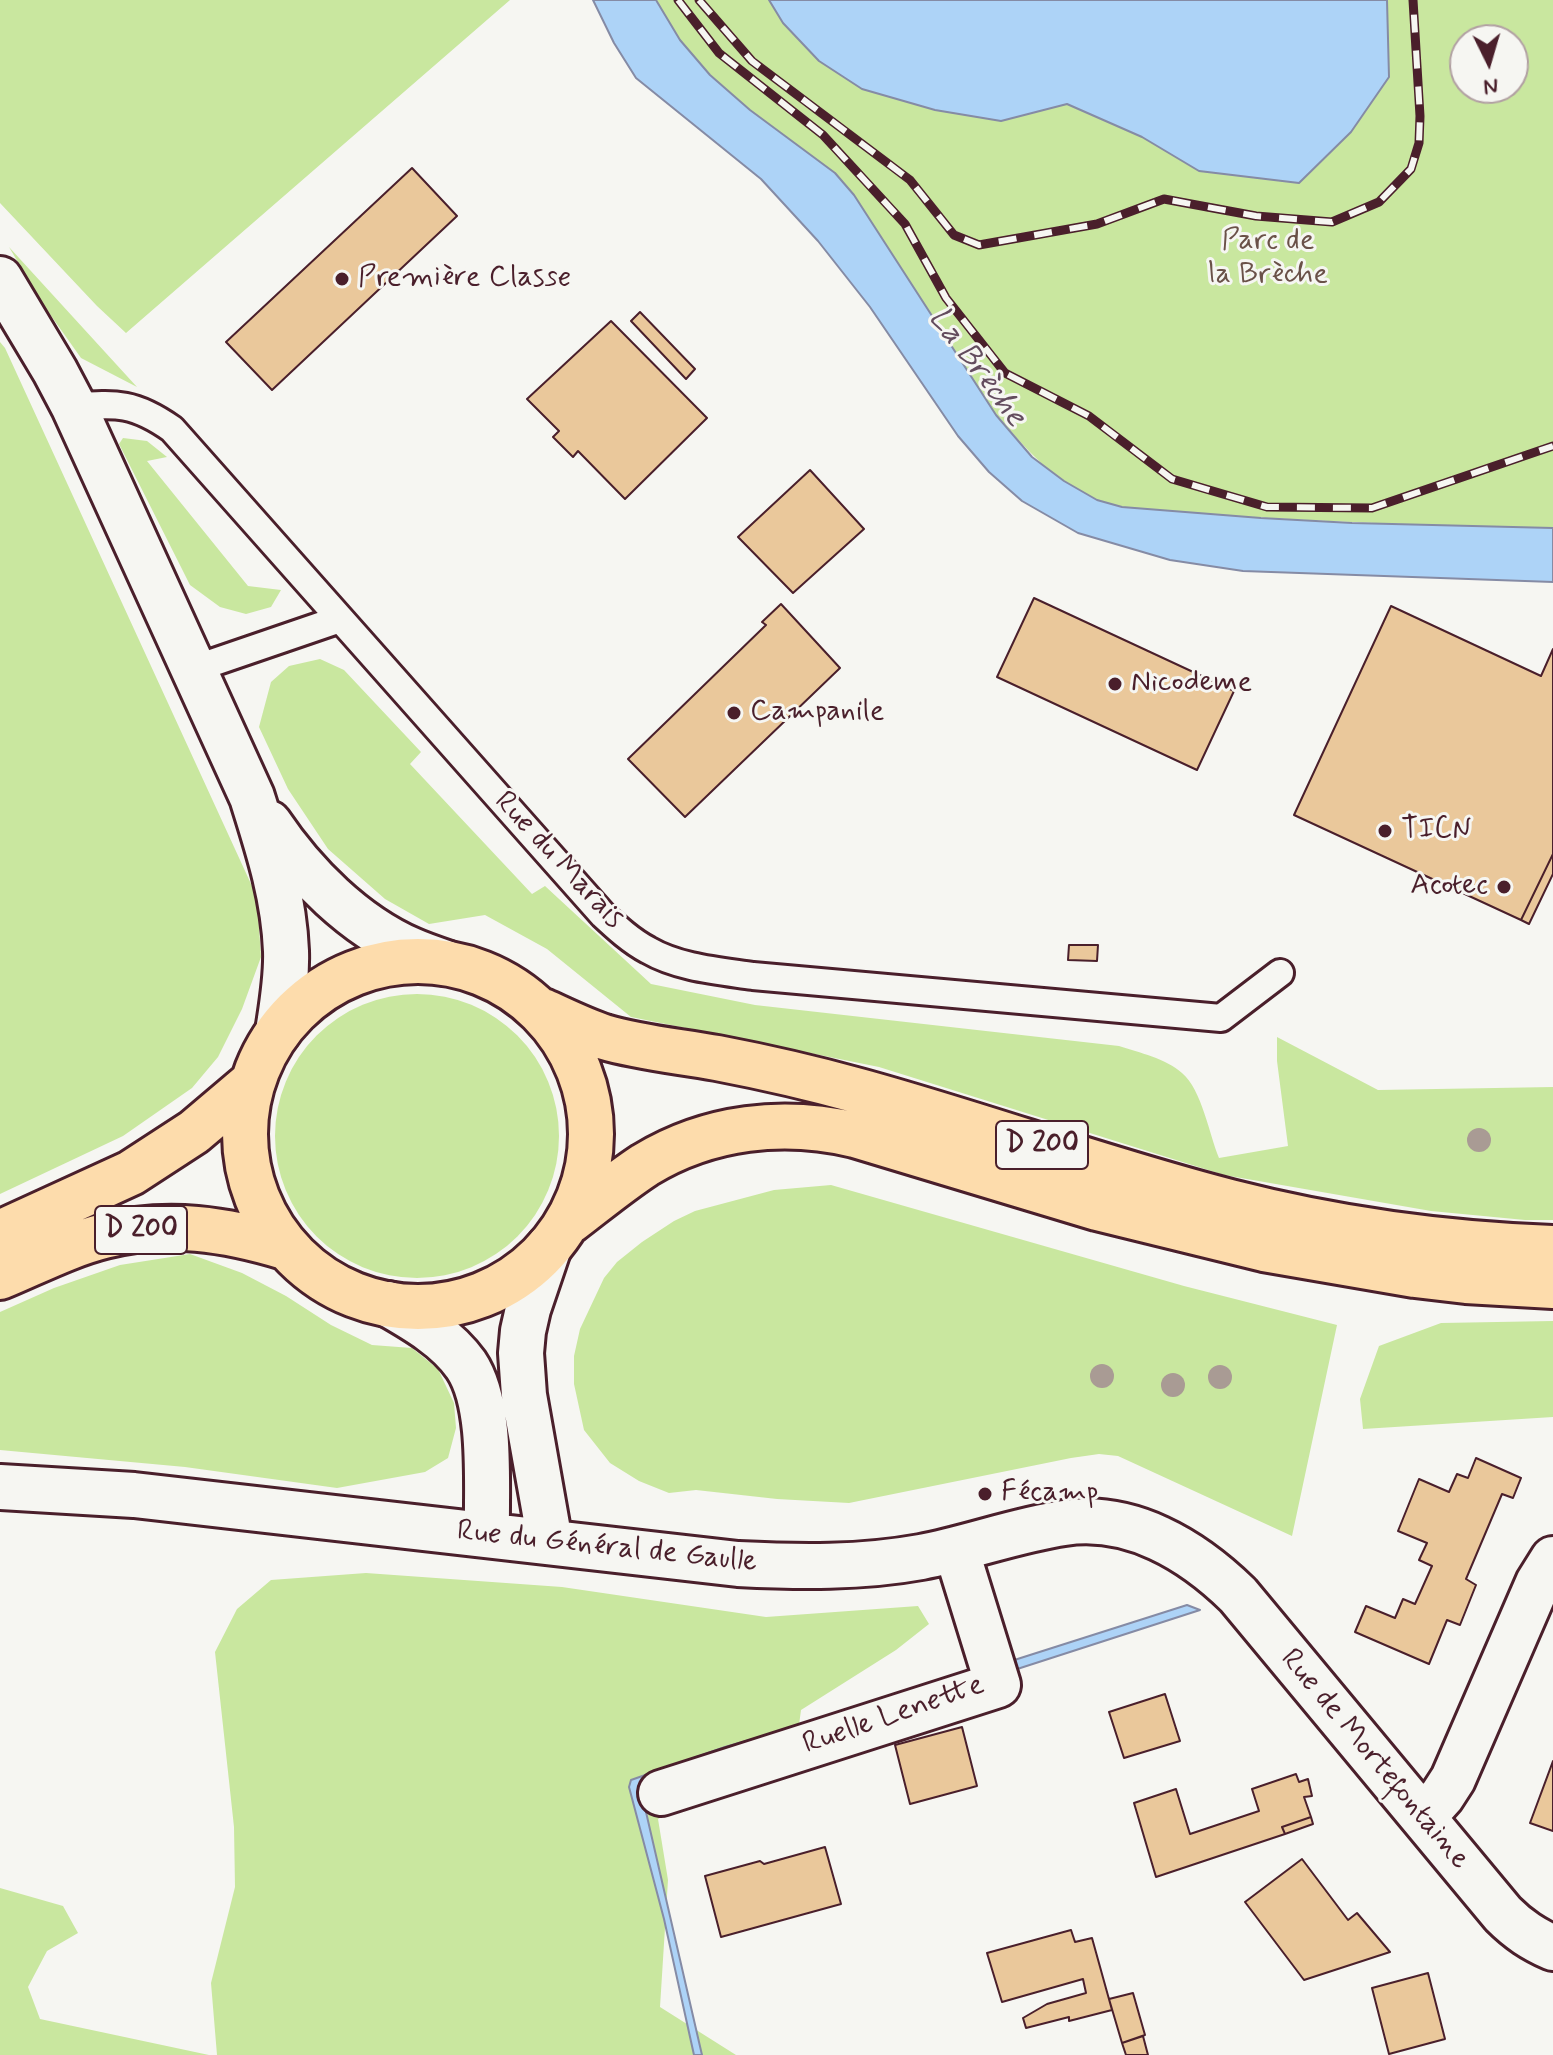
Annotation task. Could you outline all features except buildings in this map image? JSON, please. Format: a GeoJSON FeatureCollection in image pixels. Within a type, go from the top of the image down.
{"type":"FeatureCollection","features":[{"type":"Feature","properties":{"kind":"main road"},"geometry":{"type":"LineString","coordinates":[[407,961],[446,963],[466,968],[505,983],[539,1009],[554,1026],[578,1067],[591,1112],[590,1160],[581,1194],[557,1236],[520,1273],[467,1300],[428,1306],[388,1304],[333,1284],[288,1248],[266,1215],[251,1179],[246,1120],[253,1082],[268,1047],[304,1004],[352,974],[407,961]]}},
{"type":"Feature","properties":{"kind":"main road","name":"D 200"},"geometry":{"type":"LineString","coordinates":[[539,1009],[604,1037],[717,1058],[856,1090],[1232,1202],[1389,1233],[1553,1248]]}},
{"type":"Feature","properties":{"kind":"main road","name":"D 200"},"geometry":{"type":"LineString","coordinates":[[0,1233],[131,1173],[194,1132],[253,1082]]}},
{"type":"Feature","properties":{"kind":"main road","name":"D 200"},"geometry":{"type":"LineString","coordinates":[[557,1236],[618,1184],[647,1164],[697,1141],[748,1128],[802,1126],[829,1128],[887,1143],[1097,1208],[1264,1249],[1415,1275],[1553,1286]]}},
{"type":"Feature","properties":{"kind":"main road","name":"D 200"},"geometry":{"type":"LineString","coordinates":[[0,1277],[105,1236],[164,1227],[224,1231],[288,1248]]}},
{"type":"Feature","properties":{"kind":"street"},"geometry":{"type":"LineString","coordinates":[[0,279],[74,407],[252,797],[270,855],[284,921],[285,984],[278,1032]]}},
{"type":"Feature","properties":{"kind":"street"},"geometry":{"type":"LineString","coordinates":[[252,797],[284,846],[334,900],[361,921],[409,949],[446,963]]}},
{"type":"Feature","properties":{"kind":"street"},"geometry":{"type":"LineString","coordinates":[[550,1542],[524,1395],[521,1353],[528,1309],[557,1236]]}},
{"type":"Feature","properties":{"kind":"street"},"geometry":{"type":"LineString","coordinates":[[388,1304],[441,1339],[465,1363],[474,1379],[481,1396],[484,1418],[487,1535]]}},
{"type":"Feature","properties":{"kind":"street","name":"Rue du Général de Gaulle"},"geometry":{"type":"LineString","coordinates":[[0,1487],[134,1495],[738,1564],[782,1566],[890,1562],[1063,1523],[1107,1522],[1153,1536],[1202,1563]]}},
{"type":"Feature","properties":{"kind":"street","name":"Ruelle Lenette"},"geometry":{"type":"LineString","coordinates":[[661,1793],[998,1685],[956,1549]]}},
{"type":"Feature","properties":{"kind":"street"},"geometry":{"type":"LineString","coordinates":[[1423,1817],[1453,1779],[1538,1583],[1553,1559]]}},
{"type":"Feature","properties":{"kind":"street","name":"Rue de Mortefontaine"},"geometry":{"type":"LineString","coordinates":[[1202,1563],[1238,1595],[1455,1858],[1518,1929],[1553,1948]]}},
{"type":"Feature","properties":{"kind":"lane","name":"Rue du Marais"},"geometry":{"type":"LineString","coordinates":[[74,407],[111,404],[138,409],[172,429],[603,915],[650,952],[701,968],[753,976],[1221,1018],[1280,973]]}},
{"type":"Feature","properties":{"kind":"lane"},"geometry":{"type":"LineString","coordinates":[[194,669],[340,619]]}},
{"type":"Feature","properties":{"kind":"green space"},"geometry":{"type":"Polygon","coordinates":[[[0,0],[510,0],[126,333],[0,203],[0,0]]]}},
{"type":"Feature","properties":{"kind":"green space","name":"Parc de la Brèche"},"geometry":{"type":"Polygon","coordinates":[[[656,0],[1553,0],[1553,528],[1339,522],[1153,511],[1109,504],[1082,493],[1054,474],[1018,439],[750,110],[710,75],[680,40],[656,0]]]}},
{"type":"Feature","properties":{"kind":"green space"},"geometry":{"type":"Polygon","coordinates":[[[9,247],[137,387],[81,358],[42,303],[9,247]]]}},
{"type":"Feature","properties":{"kind":"green space"},"geometry":{"type":"Polygon","coordinates":[[[0,342],[257,897],[261,957],[242,1009],[218,1057],[192,1088],[123,1136],[0,1194],[0,342]]]}},
{"type":"Feature","properties":{"kind":"green space"},"geometry":{"type":"Polygon","coordinates":[[[123,438],[147,441],[167,457],[147,461],[248,586],[281,590],[271,607],[246,614],[220,607],[190,585],[119,444],[123,438]]]}},
{"type":"Feature","properties":{"kind":"green space"},"geometry":{"type":"Polygon","coordinates":[[[320,659],[344,670],[421,752],[410,764],[532,894],[545,886],[651,984],[755,1005],[1119,1046],[1152,1056],[1182,1073],[1195,1090],[1219,1158],[1288,1146],[1277,1061],[1277,1037],[1378,1090],[1553,1087],[1553,1220],[1431,1211],[1224,1175],[879,1067],[631,1017],[547,949],[485,915],[429,924],[385,899],[328,849],[288,789],[259,727],[271,682],[289,666],[320,659]]]}},
{"type":"Feature","properties":{"kind":"green space"},"geometry":{"type":"Polygon","coordinates":[[[417,994],[458,1000],[484,1011],[507,1026],[527,1046],[542,1069],[553,1095],[559,1136],[553,1177],[542,1203],[527,1226],[507,1246],[484,1261],[458,1272],[417,1278],[376,1272],[350,1261],[327,1246],[307,1226],[292,1203],[281,1177],[275,1136],[281,1095],[292,1069],[307,1046],[327,1026],[350,1011],[376,1000],[417,994]]]}},
{"type":"Feature","properties":{"kind":"green space"},"geometry":{"type":"Polygon","coordinates":[[[831,1185],[1184,1286],[1337,1325],[1292,1536],[1118,1456],[1099,1454],[1071,1458],[849,1503],[696,1490],[669,1493],[639,1481],[610,1463],[584,1430],[574,1384],[574,1356],[580,1329],[604,1278],[617,1262],[642,1242],[695,1211],[774,1190],[831,1185]]]}},
{"type":"Feature","properties":{"kind":"green space"},"geometry":{"type":"Polygon","coordinates":[[[190,1254],[242,1273],[372,1345],[412,1348],[438,1369],[454,1403],[456,1428],[448,1458],[425,1472],[337,1488],[185,1467],[0,1450],[0,1312],[54,1288],[120,1265],[190,1254]]]}},
{"type":"Feature","properties":{"kind":"green space"},"geometry":{"type":"Polygon","coordinates":[[[1553,1321],[1553,1417],[1363,1429],[1360,1399],[1379,1346],[1441,1323],[1553,1321]]]}},
{"type":"Feature","properties":{"kind":"green space"},"geometry":{"type":"Polygon","coordinates":[[[366,1573],[562,1587],[766,1617],[918,1606],[929,1624],[896,1650],[801,1710],[794,1762],[700,1795],[658,1819],[668,1880],[660,2007],[736,2055],[217,2055],[211,1983],[235,1887],[234,1827],[215,1652],[237,1609],[271,1580],[366,1573]]]}},
{"type":"Feature","properties":{"kind":"green space"},"geometry":{"type":"Polygon","coordinates":[[[0,1888],[63,1906],[78,1933],[47,1951],[28,1987],[40,2019],[209,2055],[0,2055],[0,1888]]]}},
{"type":"Feature","properties":{"kind":"water"},"geometry":{"type":"Polygon","coordinates":[[[593,0],[656,0],[680,40],[710,75],[750,110],[835,173],[854,195],[996,415],[1032,457],[1064,481],[1097,500],[1122,507],[1352,523],[1553,528],[1553,582],[1243,571],[1170,560],[1078,533],[1022,501],[989,472],[958,436],[870,307],[818,241],[761,179],[636,78],[593,0]]]}},
{"type":"Feature","properties":{"kind":"water"},"geometry":{"type":"Polygon","coordinates":[[[769,0],[1387,0],[1389,77],[1351,132],[1299,183],[1199,171],[1142,137],[1067,104],[1001,121],[935,110],[862,89],[819,61],[783,23],[769,0]]]}},
{"type":"Feature","properties":{"kind":"water"},"geometry":{"type":"Polygon","coordinates":[[[1187,1605],[1200,1610],[640,1786],[702,2055],[694,2055],[664,1919],[629,1787],[631,1780],[725,1747],[873,1705],[1187,1605]]]}},
{"type":"Feature","properties":{"kind":"railway"},"geometry":{"type":"LineString","coordinates":[[678,0],[719,53],[823,135],[905,224],[946,298],[1005,373],[1089,416],[1172,479],[1267,507],[1372,508],[1553,446]]}},
{"type":"Feature","properties":{"kind":"railway"},"geometry":{"type":"LineString","coordinates":[[699,0],[752,61],[910,180],[954,235],[979,245],[1097,224],[1164,199],[1256,216],[1332,222],[1379,202],[1411,169],[1419,143],[1413,0]]}},
{"type":"Feature","properties":{"kind":"place","name":"Première Classe"},"geometry":{"type":"Point","coordinates":[342,279]}},
{"type":"Feature","properties":{"kind":"place","name":"Nicodeme"},"geometry":{"type":"Point","coordinates":[1115,684]}},
{"type":"Feature","properties":{"kind":"place","name":"Campanile"},"geometry":{"type":"Point","coordinates":[734,713]}},
{"type":"Feature","properties":{"kind":"place","name":"TICN"},"geometry":{"type":"Point","coordinates":[1385,831]}},
{"type":"Feature","properties":{"kind":"place","name":"Acotec"},"geometry":{"type":"Point","coordinates":[1504,887]}},
{"type":"Feature","properties":{"kind":"place","name":"Fécamp"},"geometry":{"type":"Point","coordinates":[985,1494]}},
{"type":"Feature","properties":{"kind":"water label","name":"La Brèche"},"geometry":{"type":"Point","coordinates":[976,368]}}]}
